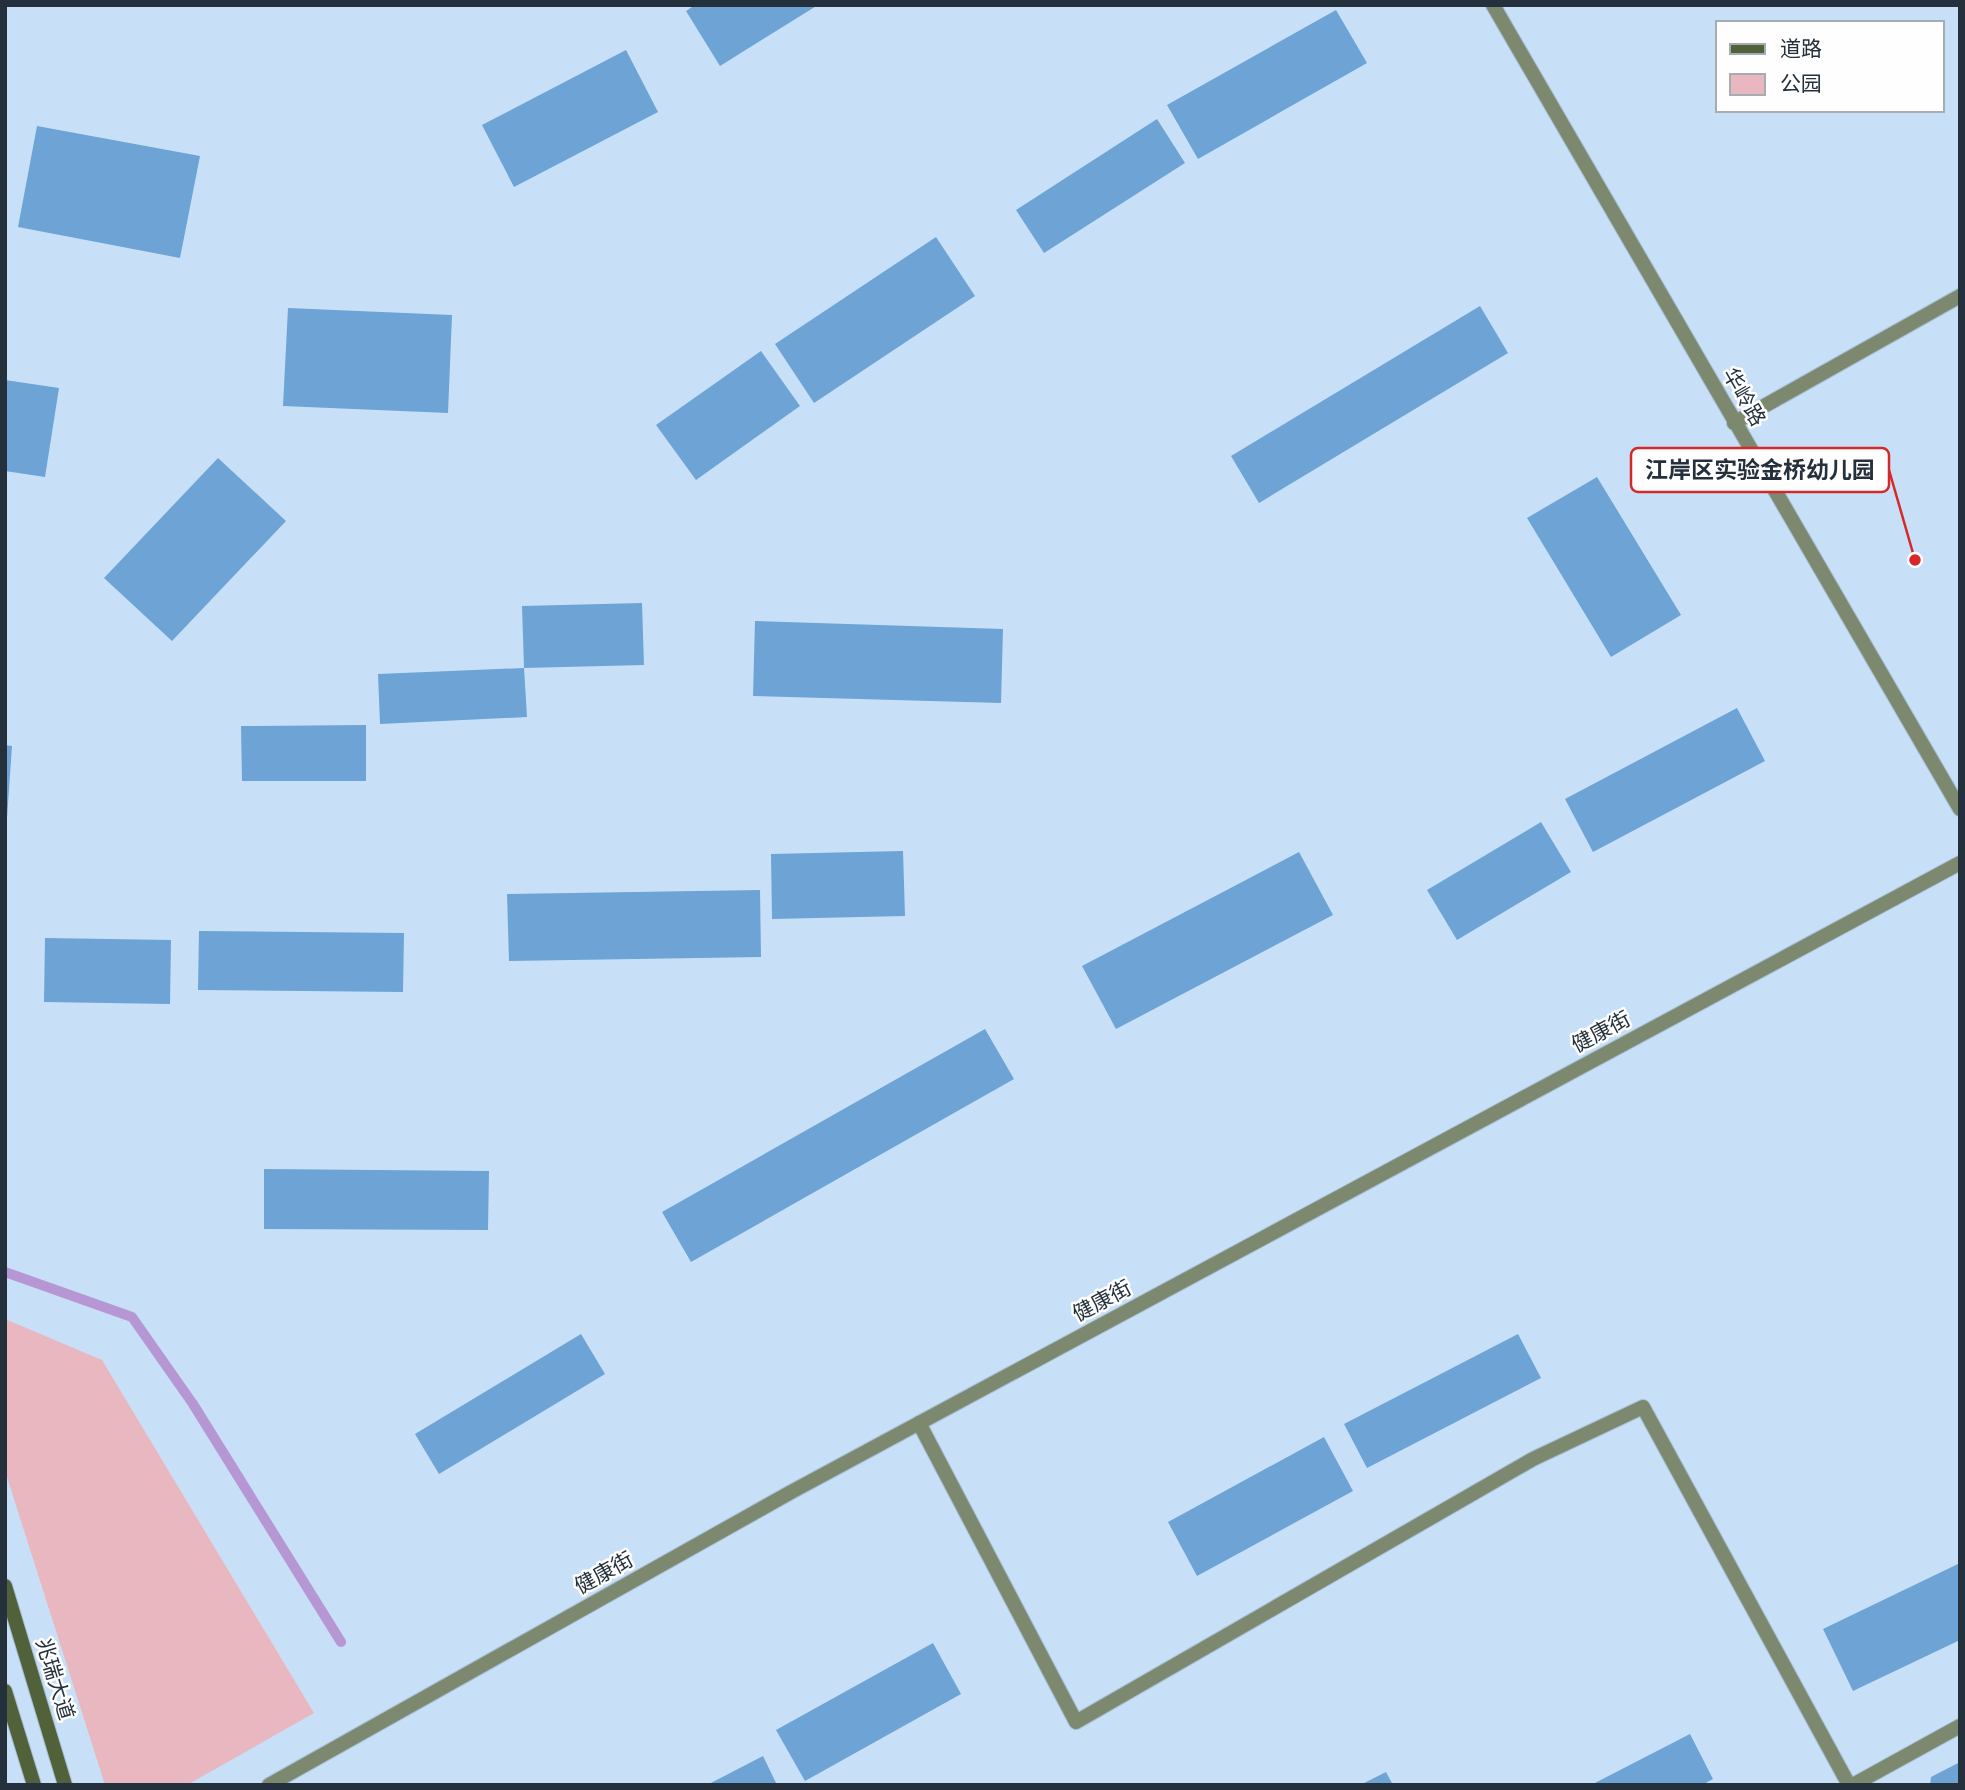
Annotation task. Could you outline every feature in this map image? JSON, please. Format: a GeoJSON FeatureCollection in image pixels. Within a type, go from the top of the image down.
{"type":"FeatureCollection","features":[{"type":"Feature","properties":{"kind":"street","name":"华岭路"},"geometry":{"type":"LineString","coordinates":[[1493,5],[1960,809]]}},
{"type":"Feature","properties":{"kind":"street"},"geometry":{"type":"LineString","coordinates":[[1734,422],[1960,296]]}},
{"type":"Feature","properties":{"kind":"street","name":"健康街"},"geometry":{"type":"LineString","coordinates":[[270,1785],[919,1423],[1960,863]]}},
{"type":"Feature","properties":{"kind":"street"},"geometry":{"type":"LineString","coordinates":[[919,1423],[1076,1722],[1533,1459],[1643,1407],[1851,1785],[1960,1726]]}},
{"type":"Feature","properties":{"kind":"street","name":"兆瑞大道"},"geometry":{"type":"LineString","coordinates":[[5,1586],[65,1785]]}},
{"type":"Feature","properties":{"kind":"street"},"geometry":{"type":"LineString","coordinates":[[5,1690],[34,1785]]}},
{"type":"Feature","properties":{"kind":"green space"},"geometry":{"type":"Polygon","coordinates":[[[5,1319],[102,1360],[314,1713],[187,1785],[105,1785],[5,1471],[5,1319]]]}},
{"type":"Feature","properties":{"kind":"building"},"geometry":{"type":"Polygon","coordinates":[[[695,5],[818,5],[720,66],[686,11],[695,5]]]}},
{"type":"Feature","properties":{"kind":"building"},"geometry":{"type":"Polygon","coordinates":[[[1336,10],[1367,63],[1198,159],[1167,105],[1336,10]]]}},
{"type":"Feature","properties":{"kind":"building"},"geometry":{"type":"Polygon","coordinates":[[[626,50],[658,112],[514,187],[482,125],[626,50]]]}},
{"type":"Feature","properties":{"kind":"building"},"geometry":{"type":"Polygon","coordinates":[[[1157,119],[1185,163],[1044,253],[1016,210],[1157,119]]]}},
{"type":"Feature","properties":{"kind":"building"},"geometry":{"type":"Polygon","coordinates":[[[37,126],[200,156],[180,258],[18,227],[37,126]]]}},
{"type":"Feature","properties":{"kind":"building"},"geometry":{"type":"Polygon","coordinates":[[[936,237],[975,296],[814,403],[775,344],[936,237]]]}},
{"type":"Feature","properties":{"kind":"building"},"geometry":{"type":"Polygon","coordinates":[[[1480,306],[1508,353],[1259,503],[1231,456],[1480,306]]]}},
{"type":"Feature","properties":{"kind":"building"},"geometry":{"type":"Polygon","coordinates":[[[288,308],[452,315],[448,413],[283,406],[288,308]]]}},
{"type":"Feature","properties":{"kind":"building"},"geometry":{"type":"Polygon","coordinates":[[[761,351],[800,406],[696,480],[656,425],[761,351]]]}},
{"type":"Feature","properties":{"kind":"building"},"geometry":{"type":"Polygon","coordinates":[[[5,380],[59,388],[45,477],[5,471],[5,380]]]}},
{"type":"Feature","properties":{"kind":"building"},"geometry":{"type":"Polygon","coordinates":[[[218,458],[286,521],[172,641],[104,578],[218,458]]]}},
{"type":"Feature","properties":{"kind":"building"},"geometry":{"type":"Polygon","coordinates":[[[1597,477],[1681,615],[1611,657],[1527,518],[1597,477]]]}},
{"type":"Feature","properties":{"kind":"building"},"geometry":{"type":"Polygon","coordinates":[[[642,603],[644,665],[524,668],[522,606],[642,603]]]}},
{"type":"Feature","properties":{"kind":"building"},"geometry":{"type":"Polygon","coordinates":[[[755,621],[1003,629],[1001,703],[753,696],[755,621]]]}},
{"type":"Feature","properties":{"kind":"building"},"geometry":{"type":"Polygon","coordinates":[[[524,668],[527,717],[380,724],[378,674],[524,668]]]}},
{"type":"Feature","properties":{"kind":"building"},"geometry":{"type":"Polygon","coordinates":[[[1737,708],[1765,761],[1593,852],[1565,799],[1737,708]]]}},
{"type":"Feature","properties":{"kind":"building"},"geometry":{"type":"Polygon","coordinates":[[[366,725],[366,781],[242,781],[241,726],[366,725]]]}},
{"type":"Feature","properties":{"kind":"building"},"geometry":{"type":"Polygon","coordinates":[[[5,745],[12,746],[7,818],[5,817],[5,745]]]}},
{"type":"Feature","properties":{"kind":"building"},"geometry":{"type":"Polygon","coordinates":[[[1541,822],[1571,872],[1457,940],[1427,890],[1541,822]]]}},
{"type":"Feature","properties":{"kind":"building"},"geometry":{"type":"Polygon","coordinates":[[[903,851],[905,916],[772,919],[771,854],[903,851]]]}},
{"type":"Feature","properties":{"kind":"building"},"geometry":{"type":"Polygon","coordinates":[[[1299,852],[1333,915],[1116,1029],[1082,966],[1299,852]]]}},
{"type":"Feature","properties":{"kind":"building"},"geometry":{"type":"Polygon","coordinates":[[[760,890],[761,957],[509,961],[507,894],[760,890]]]}},
{"type":"Feature","properties":{"kind":"building"},"geometry":{"type":"Polygon","coordinates":[[[199,931],[404,933],[403,992],[198,990],[199,931]]]}},
{"type":"Feature","properties":{"kind":"building"},"geometry":{"type":"Polygon","coordinates":[[[45,938],[171,940],[170,1004],[44,1002],[45,938]]]}},
{"type":"Feature","properties":{"kind":"building"},"geometry":{"type":"Polygon","coordinates":[[[985,1029],[1014,1079],[691,1262],[662,1212],[985,1029]]]}},
{"type":"Feature","properties":{"kind":"building"},"geometry":{"type":"Polygon","coordinates":[[[264,1169],[489,1171],[488,1230],[264,1229],[264,1169]]]}},
{"type":"Feature","properties":{"kind":"building"},"geometry":{"type":"Polygon","coordinates":[[[581,1334],[605,1374],[439,1474],[415,1434],[581,1334]]]}},
{"type":"Feature","properties":{"kind":"building"},"geometry":{"type":"Polygon","coordinates":[[[1518,1334],[1541,1378],[1367,1468],[1344,1424],[1518,1334]]]}},
{"type":"Feature","properties":{"kind":"building"},"geometry":{"type":"Polygon","coordinates":[[[1324,1437],[1353,1491],[1197,1576],[1168,1522],[1324,1437]]]}},
{"type":"Feature","properties":{"kind":"building"},"geometry":{"type":"Polygon","coordinates":[[[1960,1563],[1960,1640],[1853,1691],[1823,1629],[1960,1563]]]}},
{"type":"Feature","properties":{"kind":"building"},"geometry":{"type":"Polygon","coordinates":[[[933,1643],[961,1694],[805,1781],[776,1730],[933,1643]]]}},
{"type":"Feature","properties":{"kind":"building"},"geometry":{"type":"Polygon","coordinates":[[[1690,1734],[1713,1779],[1702,1785],[1591,1785],[1690,1734]]]}},
{"type":"Feature","properties":{"kind":"building"},"geometry":{"type":"Polygon","coordinates":[[[763,1756],[777,1785],[707,1785],[763,1756]]]}},
{"type":"Feature","properties":{"kind":"building"},"geometry":{"type":"Polygon","coordinates":[[[1960,1762],[1960,1785],[1930,1785],[1931,1777],[1960,1762]]]}},
{"type":"Feature","properties":{"kind":"building"},"geometry":{"type":"Polygon","coordinates":[[[1386,1772],[1393,1785],[1360,1785],[1386,1772]]]}},
{"type":"Feature","properties":{"kind":"waterway"},"geometry":{"type":"LineString","coordinates":[[5,1272],[132,1317],[193,1404],[341,1642]]}},
{"type":"Feature","properties":{"kind":"place","name":"江岸区实验金桥幼儿园"},"geometry":{"type":"Point","coordinates":[1915,560]}}]}
